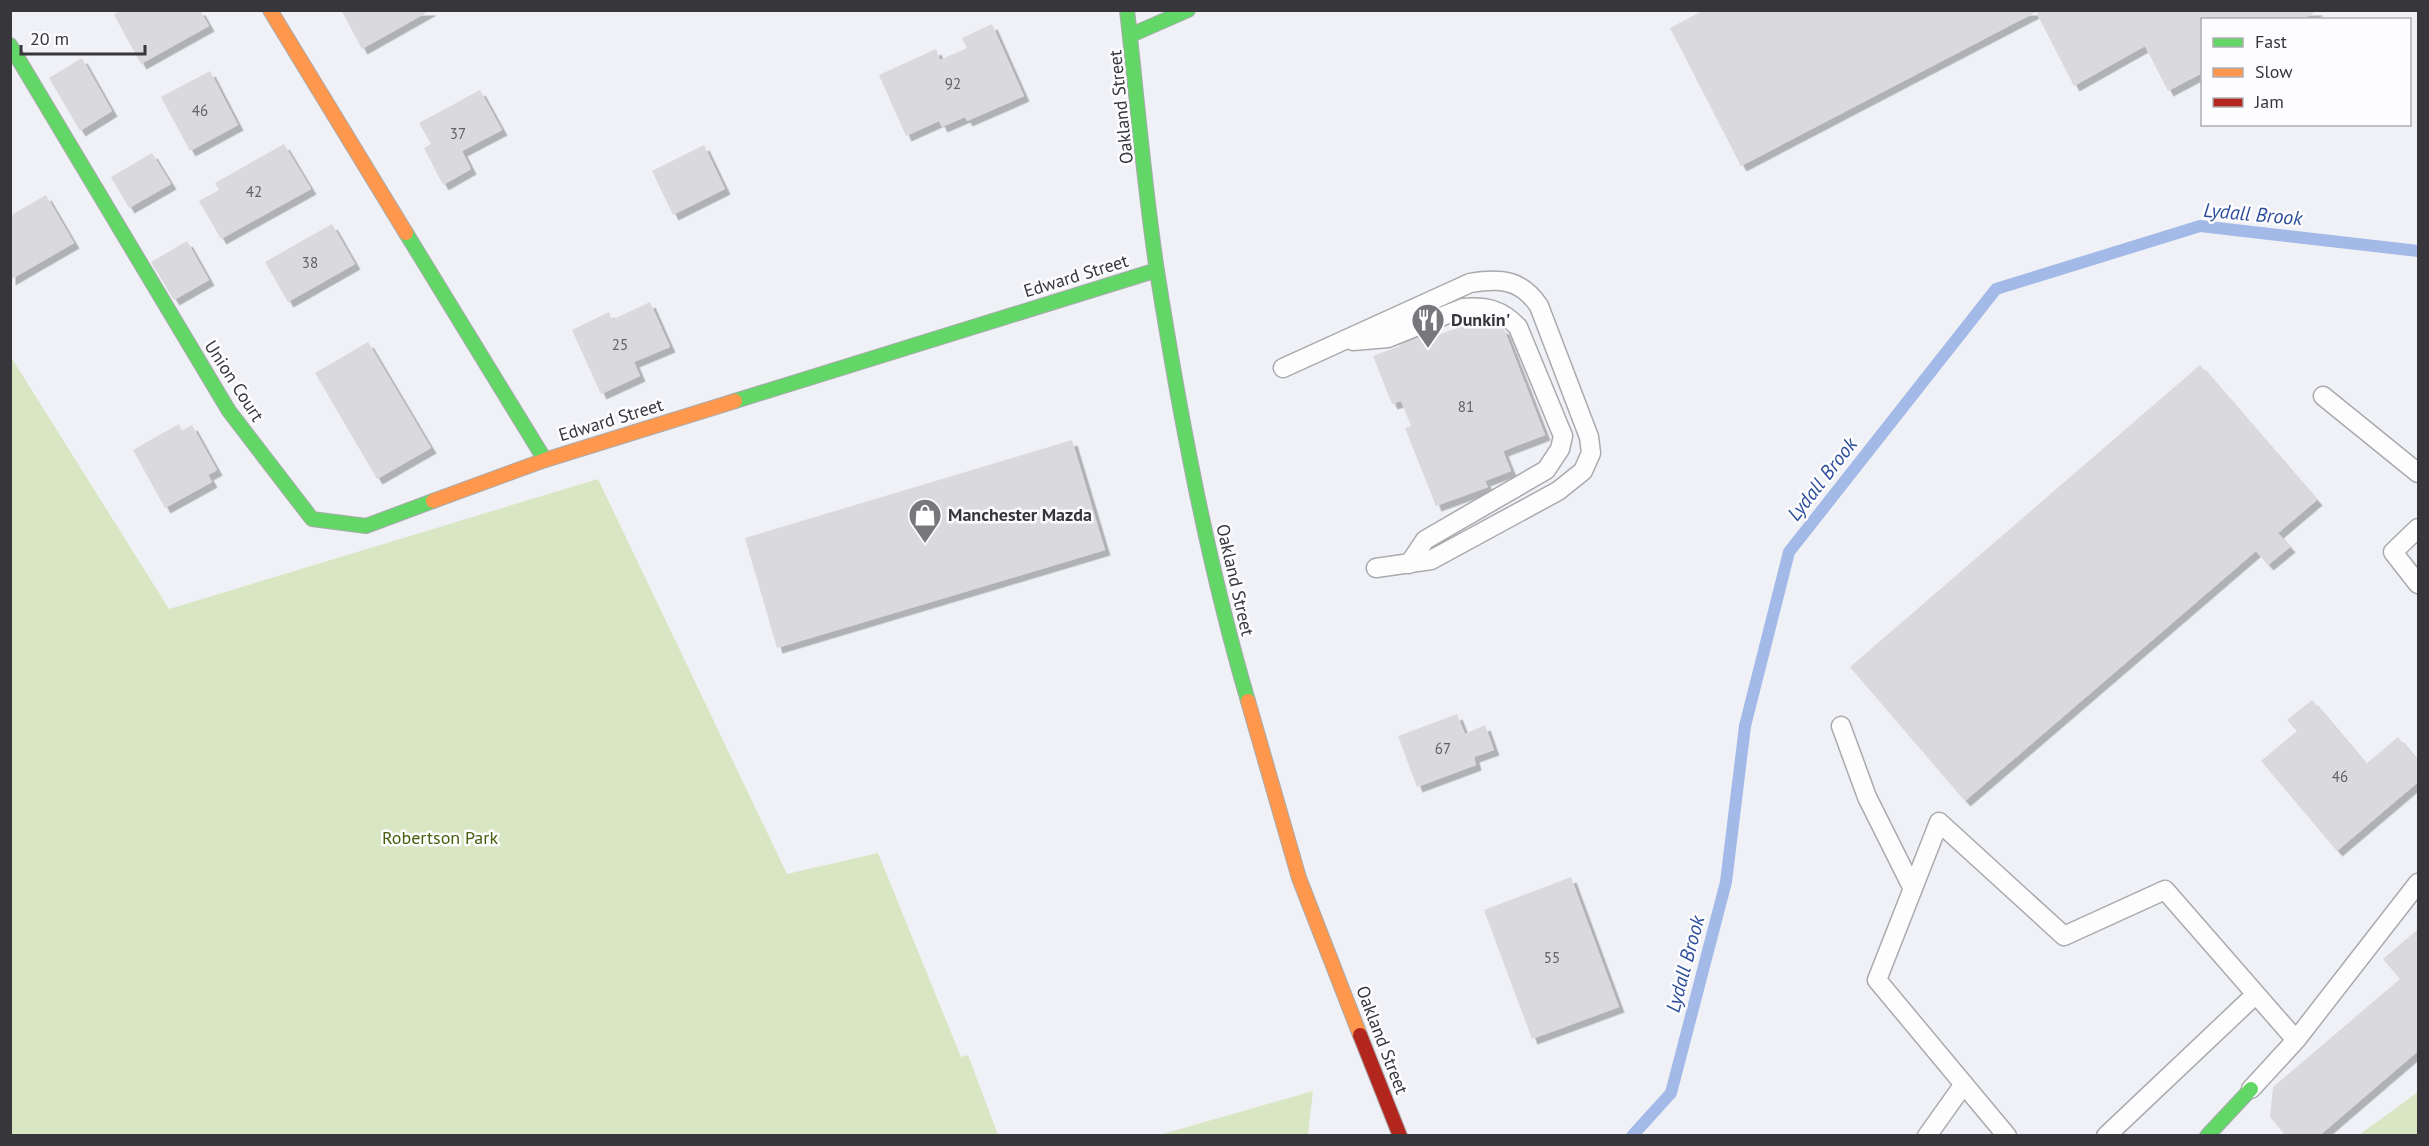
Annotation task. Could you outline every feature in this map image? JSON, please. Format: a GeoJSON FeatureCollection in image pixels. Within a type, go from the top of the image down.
{"type":"FeatureCollection","features":[{"type":"Feature","properties":{"kind":"street","name":"Edward Street"},"geometry":{"type":"LineString","coordinates":[[270,10],[545,460],[1157,270]]}},
{"type":"Feature","properties":{"kind":"street","name":"Oakland Street"},"geometry":{"type":"LineString","coordinates":[[1127,10],[1157,270],[1195,484],[1230,640],[1299,878],[1400,1136]]}},
{"type":"Feature","properties":{"kind":"street"},"geometry":{"type":"LineString","coordinates":[[1131,35],[1188,10]]}},
{"type":"Feature","properties":{"kind":"street","name":"Union Court"},"geometry":{"type":"LineString","coordinates":[[10,45],[229,411],[312,519],[366,526],[545,460]]}},
{"type":"Feature","properties":{"kind":"street"},"geometry":{"type":"LineString","coordinates":[[2207,1136],[2251,1089]]}},
{"type":"Feature","properties":{"kind":"lane"},"geometry":{"type":"LineString","coordinates":[[1283,368],[1470,283],[1489,280],[1515,283],[1531,293],[1539,306],[1589,437],[1591,453],[1583,471],[1558,491],[1431,560],[1376,568]]}},
{"type":"Feature","properties":{"kind":"lane"},"geometry":{"type":"LineString","coordinates":[[1342,341],[1388,338],[1463,308],[1477,307],[1494,310],[1508,316],[1518,327],[1563,436],[1560,449],[1546,470],[1425,540],[1409,564]]}},
{"type":"Feature","properties":{"kind":"lane"},"geometry":{"type":"LineString","coordinates":[[2323,396],[2418,473]]}},
{"type":"Feature","properties":{"kind":"lane"},"geometry":{"type":"LineString","coordinates":[[2418,528],[2393,552],[2418,584]]}},
{"type":"Feature","properties":{"kind":"lane"},"geometry":{"type":"LineString","coordinates":[[1841,726],[1867,798],[1913,889]]}},
{"type":"Feature","properties":{"kind":"lane"},"geometry":{"type":"LineString","coordinates":[[2007,1136],[1876,980],[1939,822],[2064,936],[2165,890],[2296,1040]]}},
{"type":"Feature","properties":{"kind":"lane"},"geometry":{"type":"LineString","coordinates":[[2251,1089],[2296,1040],[2418,884]]}},
{"type":"Feature","properties":{"kind":"lane"},"geometry":{"type":"LineString","coordinates":[[2112,1133],[2255,995]]}},
{"type":"Feature","properties":{"kind":"lane"},"geometry":{"type":"LineString","coordinates":[[1927,1136],[1964,1084]]}},
{"type":"Feature","properties":{"kind":"green space","name":"Robertson Park"},"geometry":{"type":"Polygon","coordinates":[[[11,357],[169,609],[598,479],[787,874],[878,853],[961,1057],[968,1055],[998,1135],[11,1135],[11,357]]]}},
{"type":"Feature","properties":{"kind":"green space"},"geometry":{"type":"Polygon","coordinates":[[[1313,1091],[1308,1135],[1159,1135],[1313,1091]]]}},
{"type":"Feature","properties":{"kind":"green space"},"geometry":{"type":"Polygon","coordinates":[[[2418,1092],[2418,1135],[2359,1135],[2418,1092]]]}},
{"type":"Feature","properties":{"kind":"building"},"geometry":{"type":"Polygon","coordinates":[[[121,10],[200,10],[209,26],[141,64],[114,15],[121,10]]]}},
{"type":"Feature","properties":{"kind":"building"},"geometry":{"type":"Polygon","coordinates":[[[341,10],[431,10],[362,49],[341,10]]]}},
{"type":"Feature","properties":{"kind":"building"},"geometry":{"type":"Polygon","coordinates":[[[1704,10],[2318,10],[2305,18],[2201,18],[2201,74],[2168,91],[2145,46],[2074,86],[2036,12],[1741,166],[1670,28],[1704,10]]]}},
{"type":"Feature","properties":{"kind":"building"},"geometry":{"type":"Polygon","coordinates":[[[992,24],[1024,96],[967,121],[965,117],[942,127],[939,121],[906,136],[879,75],[936,49],[940,60],[967,48],[962,38],[992,24]]]}},
{"type":"Feature","properties":{"kind":"building"},"geometry":{"type":"Polygon","coordinates":[[[82,58],[112,111],[80,131],[49,78],[82,58]]]}},
{"type":"Feature","properties":{"kind":"building"},"geometry":{"type":"Polygon","coordinates":[[[210,71],[238,125],[190,151],[161,97],[210,71]]]}},
{"type":"Feature","properties":{"kind":"building"},"geometry":{"type":"Polygon","coordinates":[[[480,90],[502,130],[462,151],[471,169],[443,185],[424,148],[431,144],[419,123],[480,90]]]}},
{"type":"Feature","properties":{"kind":"building"},"geometry":{"type":"Polygon","coordinates":[[[284,144],[311,189],[221,239],[199,201],[219,190],[215,183],[284,144]]]}},
{"type":"Feature","properties":{"kind":"building"},"geometry":{"type":"Polygon","coordinates":[[[704,145],[725,189],[673,215],[652,171],[704,145]]]}},
{"type":"Feature","properties":{"kind":"building"},"geometry":{"type":"Polygon","coordinates":[[[152,153],[171,184],[129,208],[111,177],[152,153]]]}},
{"type":"Feature","properties":{"kind":"building"},"geometry":{"type":"Polygon","coordinates":[[[46,195],[74,243],[10,280],[10,216],[46,195]]]}},
{"type":"Feature","properties":{"kind":"building"},"geometry":{"type":"Polygon","coordinates":[[[332,224],[355,264],[288,302],[265,262],[332,224]]]}},
{"type":"Feature","properties":{"kind":"building"},"geometry":{"type":"Polygon","coordinates":[[[187,241],[209,280],[174,300],[151,262],[187,241]]]}},
{"type":"Feature","properties":{"kind":"building"},"geometry":{"type":"Polygon","coordinates":[[[650,302],[670,347],[634,362],[640,376],[601,394],[572,330],[609,312],[612,320],[650,302]]]}},
{"type":"Feature","properties":{"kind":"building"},"geometry":{"type":"Polygon","coordinates":[[[1478,320],[1504,329],[1545,435],[1503,451],[1511,471],[1485,481],[1488,487],[1436,506],[1405,428],[1411,426],[1401,401],[1392,404],[1373,356],[1400,346],[1398,341],[1427,330],[1430,338],[1478,320]]]}},
{"type":"Feature","properties":{"kind":"building"},"geometry":{"type":"Polygon","coordinates":[[[368,342],[431,448],[377,479],[315,373],[368,342]]]}},
{"type":"Feature","properties":{"kind":"building"},"geometry":{"type":"Polygon","coordinates":[[[2200,365],[2317,500],[2278,533],[2290,547],[2268,565],[2256,551],[1965,801],[1850,667],[2200,365]]]}},
{"type":"Feature","properties":{"kind":"building"},"geometry":{"type":"Polygon","coordinates":[[[179,424],[182,431],[192,425],[217,470],[208,475],[212,482],[165,508],[133,450],[179,424]]]}},
{"type":"Feature","properties":{"kind":"building","name":"Manchester Mazda"},"geometry":{"type":"Polygon","coordinates":[[[1072,440],[1105,550],[777,648],[745,538],[1072,440]]]}},
{"type":"Feature","properties":{"kind":"building"},"geometry":{"type":"Polygon","coordinates":[[[2312,700],[2366,764],[2398,737],[2418,761],[2418,782],[2337,851],[2261,761],[2297,731],[2287,720],[2312,700]]]}},
{"type":"Feature","properties":{"kind":"building"},"geometry":{"type":"Polygon","coordinates":[[[1457,714],[1465,734],[1485,725],[1494,750],[1474,757],[1476,765],[1417,787],[1398,736],[1457,714]]]}},
{"type":"Feature","properties":{"kind":"building"},"geometry":{"type":"Polygon","coordinates":[[[1571,877],[1619,1007],[1532,1039],[1484,910],[1571,877]]]}},
{"type":"Feature","properties":{"kind":"building"},"geometry":{"type":"Polygon","coordinates":[[[2418,929],[2418,1051],[2319,1136],[2286,1136],[2270,1117],[2273,1087],[2400,979],[2383,959],[2418,929]]]}},
{"type":"Feature","properties":{"kind":"waterway","name":"Lydall Brook"},"geometry":{"type":"LineString","coordinates":[[1632,1136],[1671,1093],[1726,882],[1745,726],[1789,552],[1996,289],[2200,226],[2418,251]]}},
{"type":"Feature","properties":{"kind":"traffic: fast"},"geometry":{"type":"LineString","coordinates":[[1127,10],[1152,239],[1175,380],[1207,542],[1248,701]]}},
{"type":"Feature","properties":{"kind":"traffic: fast"},"geometry":{"type":"LineString","coordinates":[[1131,35],[1188,10]]}},
{"type":"Feature","properties":{"kind":"traffic: fast"},"geometry":{"type":"LineString","coordinates":[[10,45],[229,411],[312,519],[366,526],[433,501]]}},
{"type":"Feature","properties":{"kind":"traffic: fast"},"geometry":{"type":"LineString","coordinates":[[406,233],[545,460]]}},
{"type":"Feature","properties":{"kind":"traffic: fast"},"geometry":{"type":"LineString","coordinates":[[735,401],[1157,270]]}},
{"type":"Feature","properties":{"kind":"traffic: fast"},"geometry":{"type":"LineString","coordinates":[[2207,1136],[2251,1089]]}},
{"type":"Feature","properties":{"kind":"traffic: slow"},"geometry":{"type":"LineString","coordinates":[[270,10],[406,233]]}},
{"type":"Feature","properties":{"kind":"traffic: slow"},"geometry":{"type":"LineString","coordinates":[[433,501],[545,460],[735,401]]}},
{"type":"Feature","properties":{"kind":"traffic: slow"},"geometry":{"type":"LineString","coordinates":[[1248,701],[1299,878],[1360,1035]]}},
{"type":"Feature","properties":{"kind":"traffic: jam"},"geometry":{"type":"LineString","coordinates":[[1360,1035],[1400,1136]]}},
{"type":"Feature","properties":{"kind":"place","name":"Dunkin'"},"geometry":{"type":"Point","coordinates":[1428,349]}},
{"type":"Feature","properties":{"kind":"place","name":"Manchester Mazda"},"geometry":{"type":"Point","coordinates":[925,544]}}]}
